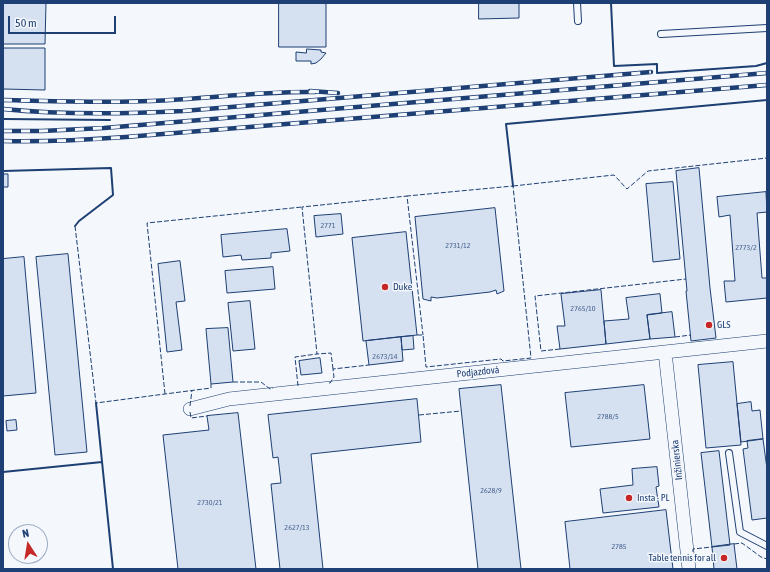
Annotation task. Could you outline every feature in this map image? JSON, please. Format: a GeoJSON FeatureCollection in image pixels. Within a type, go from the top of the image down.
{"type":"FeatureCollection","features":[{"type":"Feature","properties":{"kind":"street","name":"Podjazdová"},"geometry":{"type":"LineString","coordinates":[[190,409],[229,400],[767,341]]}},
{"type":"Feature","properties":{"kind":"street","name":"Inžinierska"},"geometry":{"type":"LineString","coordinates":[[665,352],[689,569]]}},
{"type":"Feature","properties":{"kind":"lane"},"geometry":{"type":"LineString","coordinates":[[577,3],[578,21]]}},
{"type":"Feature","properties":{"kind":"lane"},"geometry":{"type":"LineString","coordinates":[[661,34],[767,28]]}},
{"type":"Feature","properties":{"kind":"lane"},"geometry":{"type":"LineString","coordinates":[[729,453],[740,532],[767,546]]}},
{"type":"Feature","properties":{"kind":"building"},"geometry":{"type":"Polygon","coordinates":[[[46,3],[45,44],[3,44],[3,4],[46,3]]]}},
{"type":"Feature","properties":{"kind":"building"},"geometry":{"type":"Polygon","coordinates":[[[279,3],[326,3],[326,47],[279,47],[279,3]]]}},
{"type":"Feature","properties":{"kind":"building"},"geometry":{"type":"Polygon","coordinates":[[[479,3],[519,3],[519,18],[479,19],[479,3]]]}},
{"type":"Feature","properties":{"kind":"building"},"geometry":{"type":"Polygon","coordinates":[[[3,48],[45,48],[45,90],[3,89],[3,48]]]}},
{"type":"Feature","properties":{"kind":"building"},"geometry":{"type":"Polygon","coordinates":[[[307,49],[321,50],[321,52],[326,53],[316,63],[311,64],[311,61],[296,61],[296,52],[306,53],[307,49]]]}},
{"type":"Feature","properties":{"kind":"building"},"geometry":{"type":"Polygon","coordinates":[[[699,168],[716,338],[691,341],[676,171],[699,168]]]}},
{"type":"Feature","properties":{"kind":"building"},"geometry":{"type":"Polygon","coordinates":[[[3,174],[8,174],[8,187],[3,187],[3,174]]]}},
{"type":"Feature","properties":{"kind":"building"},"geometry":{"type":"Polygon","coordinates":[[[673,182],[680,259],[653,262],[646,184],[673,182]]]}},
{"type":"Feature","properties":{"kind":"building"},"geometry":{"type":"Polygon","coordinates":[[[766,192],[767,212],[757,213],[762,278],[767,278],[767,298],[726,302],[724,281],[735,281],[730,215],[719,217],[717,197],[766,192]]]}},
{"type":"Feature","properties":{"kind":"building"},"geometry":{"type":"Polygon","coordinates":[[[495,208],[504,291],[497,294],[496,290],[437,298],[431,297],[431,301],[423,299],[415,217],[495,208]]]}},
{"type":"Feature","properties":{"kind":"building"},"geometry":{"type":"Polygon","coordinates":[[[341,214],[343,234],[316,237],[314,216],[341,214]]]}},
{"type":"Feature","properties":{"kind":"building"},"geometry":{"type":"Polygon","coordinates":[[[287,229],[290,251],[271,253],[271,258],[242,260],[241,255],[223,257],[221,235],[287,229]]]}},
{"type":"Feature","properties":{"kind":"building","name":"Duke"},"geometry":{"type":"Polygon","coordinates":[[[406,232],[417,335],[363,341],[352,238],[406,232]]]}},
{"type":"Feature","properties":{"kind":"building"},"geometry":{"type":"Polygon","coordinates":[[[68,254],[87,452],[55,455],[36,257],[68,254]]]}},
{"type":"Feature","properties":{"kind":"building"},"geometry":{"type":"Polygon","coordinates":[[[24,257],[36,393],[3,396],[3,259],[24,257]]]}},
{"type":"Feature","properties":{"kind":"building"},"geometry":{"type":"Polygon","coordinates":[[[180,261],[185,301],[176,302],[182,350],[167,352],[158,264],[180,261]]]}},
{"type":"Feature","properties":{"kind":"building"},"geometry":{"type":"Polygon","coordinates":[[[273,267],[275,289],[227,293],[225,271],[273,267]]]}},
{"type":"Feature","properties":{"kind":"building"},"geometry":{"type":"Polygon","coordinates":[[[601,290],[606,344],[560,349],[557,326],[565,326],[561,294],[601,290]]]}},
{"type":"Feature","properties":{"kind":"building"},"geometry":{"type":"Polygon","coordinates":[[[660,294],[662,313],[647,315],[650,339],[606,344],[604,321],[629,319],[626,298],[660,294]]]}},
{"type":"Feature","properties":{"kind":"building"},"geometry":{"type":"Polygon","coordinates":[[[250,301],[255,349],[233,351],[228,303],[250,301]]]}},
{"type":"Feature","properties":{"kind":"building"},"geometry":{"type":"Polygon","coordinates":[[[672,312],[675,337],[650,339],[647,315],[672,312]]]}},
{"type":"Feature","properties":{"kind":"building"},"geometry":{"type":"Polygon","coordinates":[[[228,328],[233,382],[211,384],[206,329],[228,328]]]}},
{"type":"Feature","properties":{"kind":"building"},"geometry":{"type":"Polygon","coordinates":[[[413,336],[414,349],[402,350],[401,337],[413,336]]]}},
{"type":"Feature","properties":{"kind":"building"},"geometry":{"type":"Polygon","coordinates":[[[401,337],[403,361],[369,365],[366,341],[401,337]]]}},
{"type":"Feature","properties":{"kind":"building"},"geometry":{"type":"Polygon","coordinates":[[[320,358],[322,373],[301,375],[299,361],[320,358]]]}},
{"type":"Feature","properties":{"kind":"building"},"geometry":{"type":"Polygon","coordinates":[[[733,362],[741,445],[706,448],[698,365],[733,362]]]}},
{"type":"Feature","properties":{"kind":"building"},"geometry":{"type":"Polygon","coordinates":[[[501,385],[521,569],[478,569],[459,389],[501,385]]]}},
{"type":"Feature","properties":{"kind":"building"},"geometry":{"type":"Polygon","coordinates":[[[644,385],[650,439],[571,447],[565,393],[644,385]]]}},
{"type":"Feature","properties":{"kind":"building"},"geometry":{"type":"Polygon","coordinates":[[[417,399],[421,442],[311,454],[323,569],[280,569],[271,484],[281,483],[278,457],[273,458],[268,415],[417,399]]]}},
{"type":"Feature","properties":{"kind":"building"},"geometry":{"type":"Polygon","coordinates":[[[751,402],[752,411],[760,410],[763,439],[741,442],[737,404],[751,402]]]}},
{"type":"Feature","properties":{"kind":"building"},"geometry":{"type":"Polygon","coordinates":[[[238,413],[256,569],[178,569],[163,435],[209,430],[207,416],[238,413]]]}},
{"type":"Feature","properties":{"kind":"building"},"geometry":{"type":"Polygon","coordinates":[[[16,420],[17,430],[7,431],[6,421],[16,420]]]}},
{"type":"Feature","properties":{"kind":"building"},"geometry":{"type":"Polygon","coordinates":[[[763,439],[767,469],[767,518],[752,520],[743,449],[748,448],[747,441],[763,439]]]}},
{"type":"Feature","properties":{"kind":"building"},"geometry":{"type":"Polygon","coordinates":[[[719,451],[730,545],[712,547],[701,453],[719,451]]]}},
{"type":"Feature","properties":{"kind":"building","name":"Insta - PL"},"geometry":{"type":"Polygon","coordinates":[[[657,467],[659,486],[656,487],[659,507],[603,513],[600,489],[633,485],[632,469],[657,467]]]}},
{"type":"Feature","properties":{"kind":"building"},"geometry":{"type":"Polygon","coordinates":[[[666,510],[673,569],[570,569],[565,522],[666,510]]]}},
{"type":"Feature","properties":{"kind":"building","name":"Table tennis for all"},"geometry":{"type":"Polygon","coordinates":[[[734,544],[737,569],[714,569],[712,547],[734,544]]]}},
{"type":"Feature","properties":{"kind":"railway"},"geometry":{"type":"LineString","coordinates":[[3,109],[93,113],[183,111],[651,72]]}},
{"type":"Feature","properties":{"kind":"railway"},"geometry":{"type":"LineString","coordinates":[[3,131],[104,128],[767,73]]}},
{"type":"Feature","properties":{"kind":"railway"},"geometry":{"type":"LineString","coordinates":[[3,141],[126,137],[767,85]]}},
{"type":"Feature","properties":{"kind":"railway"},"geometry":{"type":"LineString","coordinates":[[310,91],[338,93]]}},
{"type":"Feature","properties":{"kind":"railway"},"geometry":{"type":"LineString","coordinates":[[3,100],[133,102],[274,93],[315,92]]}},
{"type":"Feature","properties":{"kind":"fence"},"geometry":{"type":"LineString","coordinates":[[513,186],[614,175],[627,189],[648,171],[767,158]]}},
{"type":"Feature","properties":{"kind":"fence"},"geometry":{"type":"LineString","coordinates":[[417,335],[423,335],[426,367],[501,359],[503,361],[531,358],[513,186],[407,196],[423,335]]}},
{"type":"Feature","properties":{"kind":"fence"},"geometry":{"type":"LineString","coordinates":[[333,369],[331,353],[317,354],[302,207],[407,196]]}},
{"type":"Feature","properties":{"kind":"fence"},"geometry":{"type":"LineString","coordinates":[[165,394],[147,223],[302,207]]}},
{"type":"Feature","properties":{"kind":"fence"},"geometry":{"type":"LineString","coordinates":[[75,226],[96,403],[211,388],[211,384]]}},
{"type":"Feature","properties":{"kind":"fence"},"geometry":{"type":"LineString","coordinates":[[560,349],[541,351],[535,296],[686,279]]}},
{"type":"Feature","properties":{"kind":"fence"},"geometry":{"type":"LineString","coordinates":[[675,337],[691,335]]}},
{"type":"Feature","properties":{"kind":"fence"},"geometry":{"type":"LineString","coordinates":[[298,386],[295,357],[317,354]]}},
{"type":"Feature","properties":{"kind":"fence"},"geometry":{"type":"LineString","coordinates":[[329,383],[334,377],[333,369],[369,365]]}},
{"type":"Feature","properties":{"kind":"fence"},"geometry":{"type":"LineString","coordinates":[[233,382],[261,382],[270,389],[273,388]]}},
{"type":"Feature","properties":{"kind":"fence"},"geometry":{"type":"LineString","coordinates":[[190,406],[192,390]]}},
{"type":"Feature","properties":{"kind":"fence"},"geometry":{"type":"LineString","coordinates":[[419,415],[461,411]]}},
{"type":"Feature","properties":{"kind":"fence"},"geometry":{"type":"LineString","coordinates":[[190,412],[191,418],[207,416]]}},
{"type":"Feature","properties":{"kind":"fence"},"geometry":{"type":"LineString","coordinates":[[734,544],[742,543],[761,557],[767,559]]}},
{"type":"Feature","properties":{"kind":"fence"},"geometry":{"type":"LineString","coordinates":[[693,552],[693,549],[712,547]]}},
{"type":"Feature","properties":{"kind":"wall"},"geometry":{"type":"LineString","coordinates":[[611,3],[614,66],[657,64],[657,73],[756,66],[767,63]]}},
{"type":"Feature","properties":{"kind":"wall"},"geometry":{"type":"LineString","coordinates":[[513,186],[506,124],[767,100]]}},
{"type":"Feature","properties":{"kind":"wall"},"geometry":{"type":"LineString","coordinates":[[3,119],[110,120]]}},
{"type":"Feature","properties":{"kind":"wall"},"geometry":{"type":"LineString","coordinates":[[3,171],[111,168],[113,195],[79,221],[75,226]]}},
{"type":"Feature","properties":{"kind":"wall"},"geometry":{"type":"LineString","coordinates":[[96,403],[113,569]]}},
{"type":"Feature","properties":{"kind":"wall"},"geometry":{"type":"LineString","coordinates":[[3,472],[102,462]]}},
{"type":"Feature","properties":{"kind":"place","name":"Duke"},"geometry":{"type":"Point","coordinates":[385,287]}},
{"type":"Feature","properties":{"kind":"place","name":"GLS"},"geometry":{"type":"Point","coordinates":[709,325]}},
{"type":"Feature","properties":{"kind":"place","name":"Insta - PL"},"geometry":{"type":"Point","coordinates":[629,498]}},
{"type":"Feature","properties":{"kind":"place","name":"Table tennis for all"},"geometry":{"type":"Point","coordinates":[724,558]}}]}
